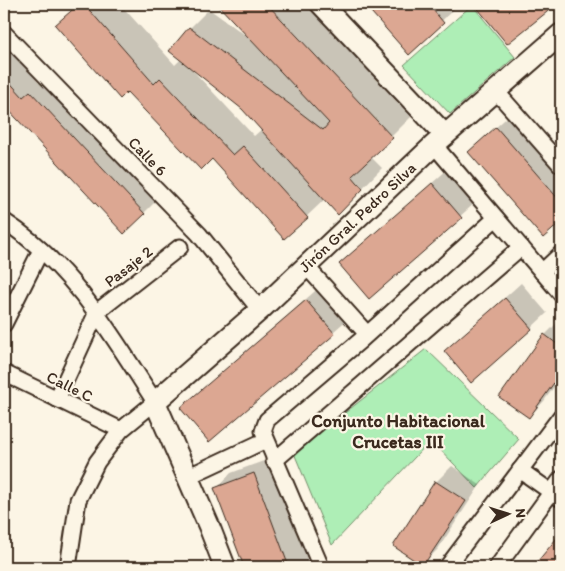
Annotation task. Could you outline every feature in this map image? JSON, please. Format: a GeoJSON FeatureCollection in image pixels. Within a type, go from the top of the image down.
{"type":"FeatureCollection","features":[{"type":"Feature","properties":{"kind":"street"},"geometry":{"type":"LineString","coordinates":[[321,4],[439,140],[496,218],[561,294]]}},
{"type":"Feature","properties":{"kind":"street","name":"Calle 6"},"geometry":{"type":"LineString","coordinates":[[4,33],[199,234],[260,310]]}},
{"type":"Feature","properties":{"kind":"street","name":"Jirón Gral. Pedro Silva"},"geometry":{"type":"LineString","coordinates":[[155,402],[260,310],[439,140],[561,34]]}},
{"type":"Feature","properties":{"kind":"street"},"geometry":{"type":"LineString","coordinates":[[495,90],[561,165]]}},
{"type":"Feature","properties":{"kind":"street"},"geometry":{"type":"LineString","coordinates":[[321,567],[266,440],[263,431],[267,420],[367,334],[496,218]]}},
{"type":"Feature","properties":{"kind":"street"},"geometry":{"type":"LineString","coordinates":[[4,221],[41,250],[73,282],[97,312],[155,402],[225,567]]}},
{"type":"Feature","properties":{"kind":"street","name":"Pasaje 2"},"geometry":{"type":"LineString","coordinates":[[97,312],[180,247]]}},
{"type":"Feature","properties":{"kind":"street"},"geometry":{"type":"LineString","coordinates":[[274,461],[521,247]]}},
{"type":"Feature","properties":{"kind":"street"},"geometry":{"type":"LineString","coordinates":[[4,324],[41,250]]}},
{"type":"Feature","properties":{"kind":"street"},"geometry":{"type":"LineString","coordinates":[[542,272],[561,254]]}},
{"type":"Feature","properties":{"kind":"street"},"geometry":{"type":"LineString","coordinates":[[306,266],[367,334]]}},
{"type":"Feature","properties":{"kind":"street"},"geometry":{"type":"LineString","coordinates":[[57,399],[97,312]]}},
{"type":"Feature","properties":{"kind":"street","name":"Calle C"},"geometry":{"type":"LineString","coordinates":[[4,373],[120,430]]}},
{"type":"Feature","properties":{"kind":"street"},"geometry":{"type":"LineString","coordinates":[[68,567],[78,500],[97,462],[120,430],[155,402]]}},
{"type":"Feature","properties":{"kind":"street"},"geometry":{"type":"LineString","coordinates":[[447,567],[561,416]]}},
{"type":"Feature","properties":{"kind":"street"},"geometry":{"type":"LineString","coordinates":[[188,477],[266,440]]}},
{"type":"Feature","properties":{"kind":"street"},"geometry":{"type":"LineString","coordinates":[[497,567],[558,490],[520,470]]}},
{"type":"Feature","properties":{"kind":"green space"},"geometry":{"type":"Polygon","coordinates":[[[472,5],[515,57],[450,114],[404,65],[472,5]]]}},
{"type":"Feature","properties":{"kind":"green space"},"geometry":{"type":"Polygon","coordinates":[[[426,349],[519,439],[477,488],[431,440],[332,545],[294,453],[426,349]]]}},
{"type":"Feature","properties":{"kind":"building"},"geometry":{"type":"Polygon","coordinates":[[[79,4],[84,4],[154,84],[160,78],[233,155],[243,146],[308,218],[284,239],[212,159],[201,170],[127,92],[120,99],[55,25],[79,4]]]}},
{"type":"Feature","properties":{"kind":"building"},"geometry":{"type":"Polygon","coordinates":[[[217,4],[267,4],[393,138],[352,176],[363,189],[338,215],[242,109],[169,51],[189,27],[323,130],[329,123],[217,4]]]}},
{"type":"Feature","properties":{"kind":"building"},"geometry":{"type":"Polygon","coordinates":[[[364,4],[428,4],[444,23],[409,55],[364,4]]]}},
{"type":"Feature","properties":{"kind":"building"},"geometry":{"type":"Polygon","coordinates":[[[474,4],[557,4],[507,44],[474,4]]]}},
{"type":"Feature","properties":{"kind":"building"},"geometry":{"type":"Polygon","coordinates":[[[4,76],[23,97],[30,91],[145,214],[124,234],[4,105],[4,76]]]}},
{"type":"Feature","properties":{"kind":"building"},"geometry":{"type":"Polygon","coordinates":[[[496,127],[561,202],[561,222],[543,238],[468,152],[496,127]]]}},
{"type":"Feature","properties":{"kind":"building"},"geometry":{"type":"Polygon","coordinates":[[[432,183],[462,218],[369,299],[339,264],[432,183]]]}},
{"type":"Feature","properties":{"kind":"building"},"geometry":{"type":"Polygon","coordinates":[[[505,298],[532,329],[471,383],[444,351],[505,298]]]}},
{"type":"Feature","properties":{"kind":"building"},"geometry":{"type":"Polygon","coordinates":[[[306,300],[335,334],[209,442],[180,408],[306,300]]]}},
{"type":"Feature","properties":{"kind":"building"},"geometry":{"type":"Polygon","coordinates":[[[544,334],[561,347],[561,373],[529,418],[499,397],[544,334]]]}},
{"type":"Feature","properties":{"kind":"building"},"geometry":{"type":"Polygon","coordinates":[[[254,473],[289,567],[244,567],[214,488],[254,473]]]}},
{"type":"Feature","properties":{"kind":"building"},"geometry":{"type":"Polygon","coordinates":[[[435,481],[466,501],[423,566],[393,546],[435,481]]]}},
{"type":"Feature","properties":{"kind":"building"},"geometry":{"type":"Polygon","coordinates":[[[561,533],[561,567],[533,567],[561,533]]]}},
{"type":"Feature","properties":{"kind":"district","name":"Conjunto Habitacional Crucetas III"},"geometry":{"type":"Point","coordinates":[398,431]}}]}
